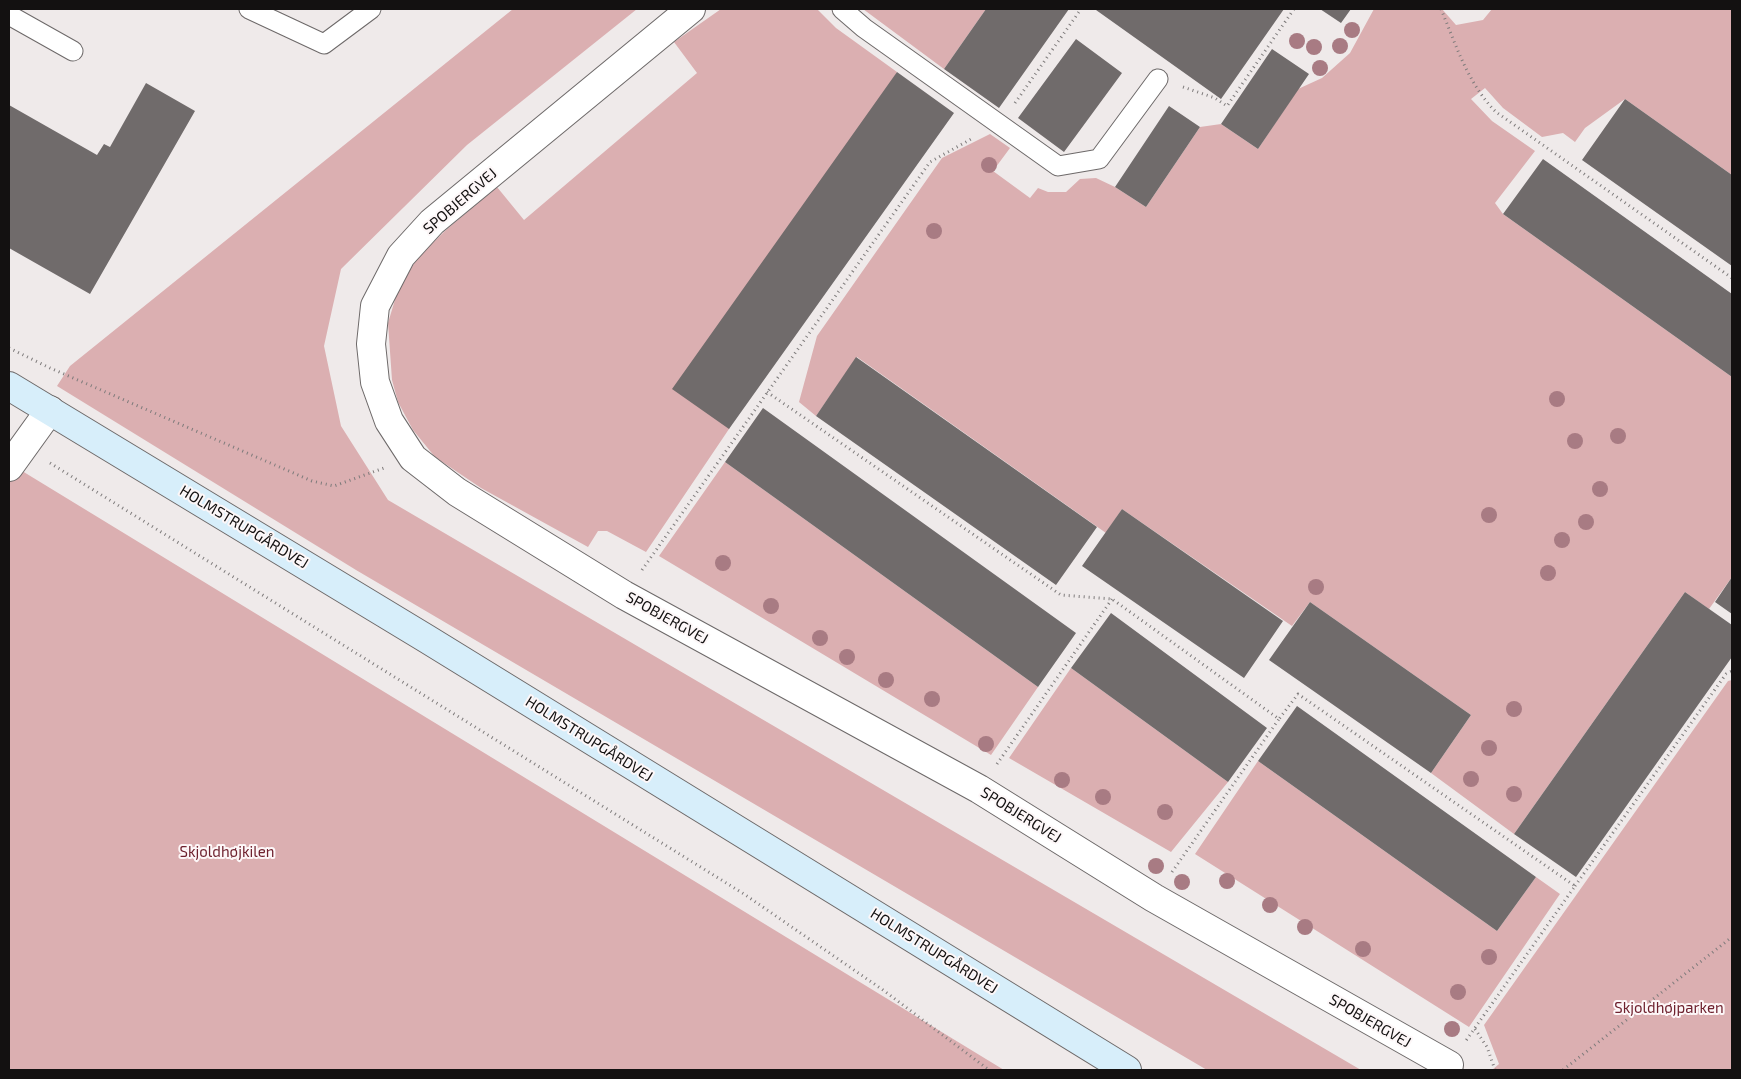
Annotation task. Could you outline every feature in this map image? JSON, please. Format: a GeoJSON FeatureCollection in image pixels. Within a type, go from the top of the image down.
{"type":"FeatureCollection","features":[{"type":"Feature","properties":{"kind":"street","name":"SPOBJERGVEJ"},"geometry":{"type":"LineString","coordinates":[[691,9],[432,222],[401,256],[376,306],[371,344],[375,382],[386,413],[389,421],[413,458],[457,492],[624,595],[979,789],[1154,898],[1449,1065]]}},
{"type":"Feature","properties":{"kind":"street","name":"HOLMSTRUPGÅRDVEJ"},"geometry":{"type":"LineString","coordinates":[[9,386],[427,638],[1127,1070]]}},
{"type":"Feature","properties":{"kind":"street"},"geometry":{"type":"LineString","coordinates":[[16,457],[50,410]]}},
{"type":"Feature","properties":{"kind":"lane"},"geometry":{"type":"LineString","coordinates":[[249,9],[324,44],[371,9]]}},
{"type":"Feature","properties":{"kind":"lane"},"geometry":{"type":"LineString","coordinates":[[842,9],[864,28],[1058,166],[1099,159],[1158,79]]}},
{"type":"Feature","properties":{"kind":"lane"},"geometry":{"type":"LineString","coordinates":[[9,15],[73,51]]}},
{"type":"Feature","properties":{"kind":"path"},"geometry":{"type":"LineString","coordinates":[[624,595],[930,162],[1000,124],[1081,9]]}},
{"type":"Feature","properties":{"kind":"path"},"geometry":{"type":"LineString","coordinates":[[1158,79],[1216,98],[1227,106],[1294,9]]}},
{"type":"Feature","properties":{"kind":"path"},"geometry":{"type":"LineString","coordinates":[[1441,9],[1472,80],[1485,101],[1496,112],[1732,278]]}},
{"type":"Feature","properties":{"kind":"path"},"geometry":{"type":"LineString","coordinates":[[9,348],[50,368],[312,481],[334,486],[413,458]]}},
{"type":"Feature","properties":{"kind":"path"},"geometry":{"type":"LineString","coordinates":[[767,392],[1061,595],[1112,598],[1279,719]]}},
{"type":"Feature","properties":{"kind":"path"},"geometry":{"type":"LineString","coordinates":[[16,457],[744,894],[883,990],[989,1070]]}},
{"type":"Feature","properties":{"kind":"path"},"geometry":{"type":"LineString","coordinates":[[979,789],[1112,598]]}},
{"type":"Feature","properties":{"kind":"path"},"geometry":{"type":"LineString","coordinates":[[1449,1065],[1726,674],[1732,672]]}},
{"type":"Feature","properties":{"kind":"path"},"geometry":{"type":"LineString","coordinates":[[1154,898],[1298,694],[1575,886]]}},
{"type":"Feature","properties":{"kind":"path"},"geometry":{"type":"LineString","coordinates":[[1563,1070],[1732,936]]}},
{"type":"Feature","properties":{"kind":"path"},"geometry":{"type":"LineString","coordinates":[[1474,1029],[1487,1047],[1495,1070]]}},
{"type":"Feature","properties":{"kind":"green space"},"geometry":{"type":"Polygon","coordinates":[[[513,9],[637,9],[467,145],[341,269],[324,346],[341,426],[388,500],[1361,1070],[1207,1070],[356,570],[57,386],[70,366],[513,9]]]}},
{"type":"Feature","properties":{"kind":"green space"},"geometry":{"type":"Polygon","coordinates":[[[721,9],[817,9],[836,28],[897,72],[729,429],[646,552],[607,531],[598,531],[588,547],[481,488],[435,457],[413,430],[398,402],[392,380],[388,323],[397,293],[417,258],[447,229],[497,187],[524,220],[697,73],[674,42],[721,9]]]}},
{"type":"Feature","properties":{"kind":"green space"},"geometry":{"type":"Polygon","coordinates":[[[863,9],[986,9],[944,69],[863,9]]]}},
{"type":"Feature","properties":{"kind":"green space"},"geometry":{"type":"Polygon","coordinates":[[[1374,9],[1442,9],[1456,25],[1483,20],[1492,9],[1732,9],[1732,175],[1625,99],[1585,128],[1575,142],[1563,133],[1542,137],[1503,108],[1485,88],[1471,99],[1492,121],[1535,151],[1495,203],[1503,214],[1732,377],[1732,577],[1709,609],[1685,592],[1514,834],[1431,773],[1471,715],[1310,602],[1292,626],[1122,509],[1106,533],[857,357],[816,416],[799,402],[817,336],[942,158],[990,134],[1010,148],[993,171],[1030,198],[1038,188],[1048,192],[1066,192],[1080,179],[1096,178],[1115,187],[1146,207],[1200,127],[1221,124],[1258,149],[1298,89],[1322,78],[1350,53],[1374,9]]]}},
{"type":"Feature","properties":{"kind":"green space"},"geometry":{"type":"Polygon","coordinates":[[[725,462],[1038,687],[991,755],[659,556],[725,462]]]}},
{"type":"Feature","properties":{"kind":"green space","name":"Skjoldhøjkilen"},"geometry":{"type":"Polygon","coordinates":[[[9,463],[1004,1070],[9,1070],[9,463]]]}},
{"type":"Feature","properties":{"kind":"green space"},"geometry":{"type":"Polygon","coordinates":[[[1071,668],[1228,782],[1171,852],[1009,758],[1071,668]]]}},
{"type":"Feature","properties":{"kind":"green space","name":"Skjoldhøjparken"},"geometry":{"type":"Polygon","coordinates":[[[1732,680],[1732,1070],[1492,1070],[1499,1064],[1484,1025],[1728,681],[1732,680]]]}},
{"type":"Feature","properties":{"kind":"green space"},"geometry":{"type":"Polygon","coordinates":[[[1258,761],[1497,931],[1536,877],[1560,894],[1469,1027],[1195,854],[1258,761]]]}},
{"type":"Feature","properties":{"kind":"building"},"geometry":{"type":"Polygon","coordinates":[[[986,9],[1069,9],[999,108],[944,69],[986,9]]]}},
{"type":"Feature","properties":{"kind":"building"},"geometry":{"type":"Polygon","coordinates":[[[1284,9],[1221,99],[1096,10],[1284,9]]]}},
{"type":"Feature","properties":{"kind":"building"},"geometry":{"type":"Polygon","coordinates":[[[1320,9],[1351,9],[1341,23],[1320,9]]]}},
{"type":"Feature","properties":{"kind":"building"},"geometry":{"type":"Polygon","coordinates":[[[1076,39],[1122,73],[1064,152],[1018,118],[1076,39]]]}},
{"type":"Feature","properties":{"kind":"building"},"geometry":{"type":"Polygon","coordinates":[[[1272,49],[1309,74],[1258,149],[1221,124],[1272,49]]]}},
{"type":"Feature","properties":{"kind":"building"},"geometry":{"type":"Polygon","coordinates":[[[897,72],[954,113],[729,429],[672,389],[897,72]]]}},
{"type":"Feature","properties":{"kind":"building"},"geometry":{"type":"Polygon","coordinates":[[[146,83],[195,111],[90,294],[9,248],[9,105],[97,155],[104,144],[110,147],[146,83]]]}},
{"type":"Feature","properties":{"kind":"building"},"geometry":{"type":"Polygon","coordinates":[[[1625,99],[1732,175],[1732,266],[1582,160],[1625,99]]]}},
{"type":"Feature","properties":{"kind":"building"},"geometry":{"type":"Polygon","coordinates":[[[1169,106],[1200,127],[1146,207],[1115,187],[1169,106]]]}},
{"type":"Feature","properties":{"kind":"building"},"geometry":{"type":"Polygon","coordinates":[[[1543,159],[1732,294],[1732,377],[1503,214],[1543,159]]]}},
{"type":"Feature","properties":{"kind":"building"},"geometry":{"type":"Polygon","coordinates":[[[856,357],[1097,527],[1056,585],[816,416],[856,357]]]}},
{"type":"Feature","properties":{"kind":"building"},"geometry":{"type":"Polygon","coordinates":[[[763,408],[1076,633],[1038,687],[725,462],[763,408]]]}},
{"type":"Feature","properties":{"kind":"building"},"geometry":{"type":"Polygon","coordinates":[[[1122,509],[1283,621],[1244,678],[1082,566],[1122,509]]]}},
{"type":"Feature","properties":{"kind":"building"},"geometry":{"type":"Polygon","coordinates":[[[1732,577],[1732,614],[1715,602],[1732,577]]]}},
{"type":"Feature","properties":{"kind":"building"},"geometry":{"type":"Polygon","coordinates":[[[1685,592],[1732,625],[1732,657],[1576,877],[1514,834],[1685,592]]]}},
{"type":"Feature","properties":{"kind":"building"},"geometry":{"type":"Polygon","coordinates":[[[1310,602],[1471,715],[1431,773],[1269,660],[1310,602]]]}},
{"type":"Feature","properties":{"kind":"building"},"geometry":{"type":"Polygon","coordinates":[[[1111,613],[1267,728],[1228,782],[1071,668],[1111,613]]]}},
{"type":"Feature","properties":{"kind":"building"},"geometry":{"type":"Polygon","coordinates":[[[1297,706],[1536,877],[1497,931],[1258,761],[1297,706]]]}}]}
